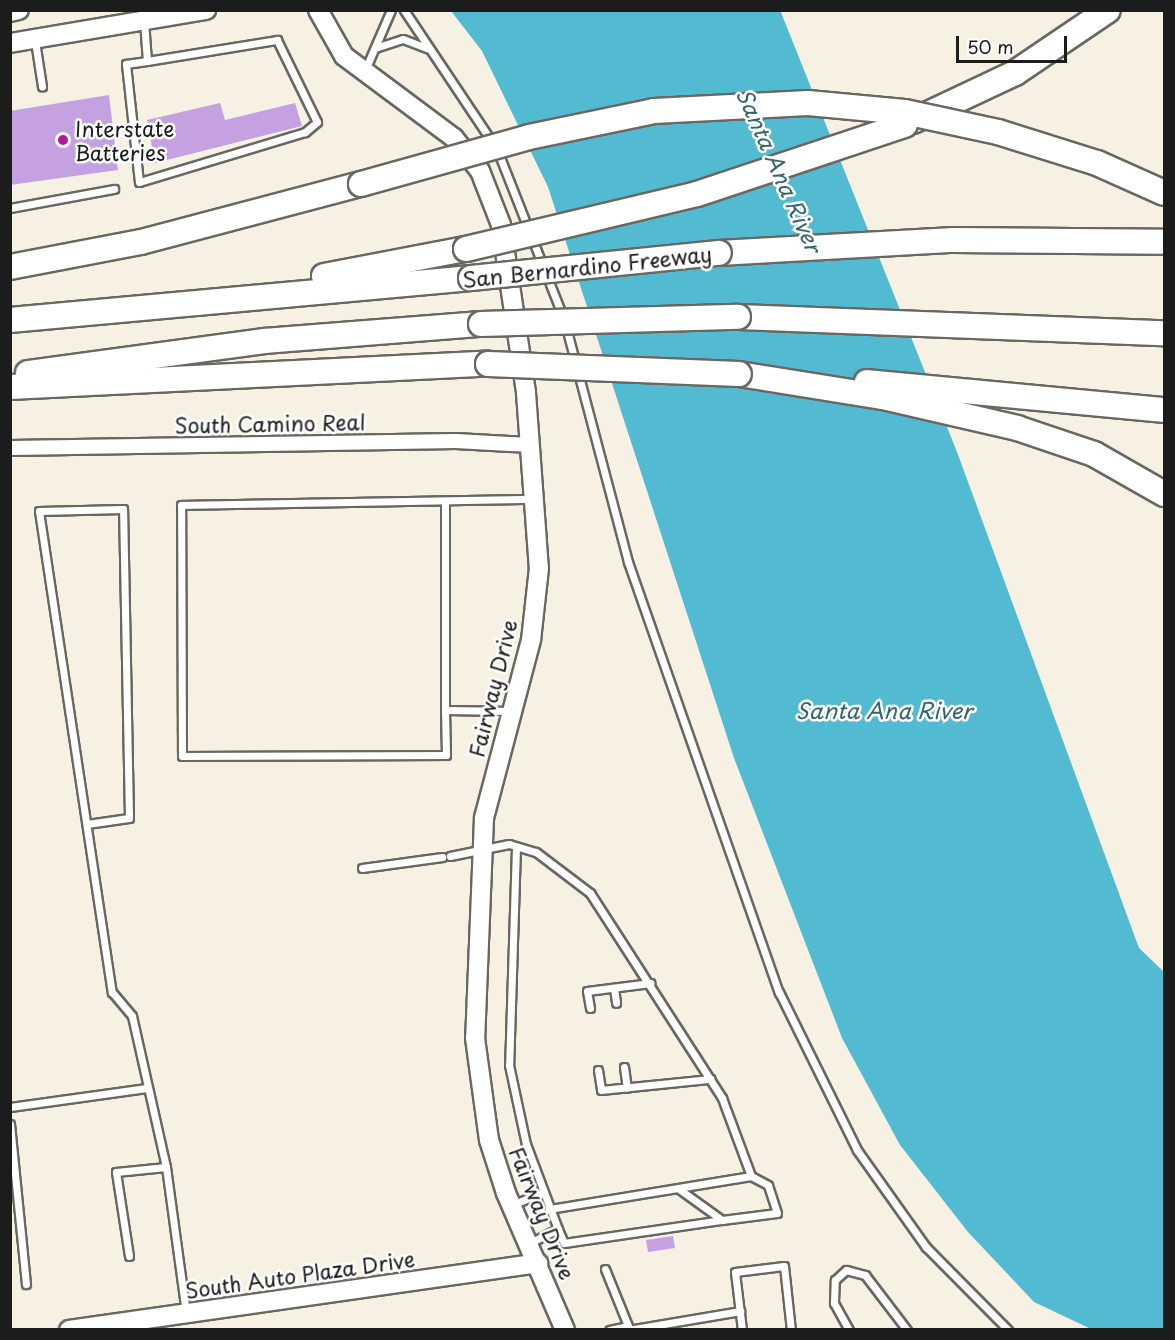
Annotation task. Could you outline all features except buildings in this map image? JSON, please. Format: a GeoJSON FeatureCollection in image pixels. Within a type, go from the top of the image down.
{"type":"FeatureCollection","features":[{"type":"Feature","properties":{"kind":"highway"},"geometry":{"type":"LineString","coordinates":[[204,299],[466,249],[697,195],[904,125],[1015,74],[1108,10]]}},
{"type":"Feature","properties":{"kind":"highway"},"geometry":{"type":"LineString","coordinates":[[10,267],[141,242],[529,137],[654,111],[808,104],[905,112],[998,132],[1097,163],[1164,193]]}},
{"type":"Feature","properties":{"kind":"highway","name":"San Bernardino Freeway"},"geometry":{"type":"LineString","coordinates":[[10,320],[204,299],[471,278],[827,245],[954,240],[1164,242]]}},
{"type":"Feature","properties":{"kind":"highway"},"geometry":{"type":"LineString","coordinates":[[10,375],[264,341],[481,324],[738,317],[1164,333]]}},
{"type":"Feature","properties":{"kind":"highway"},"geometry":{"type":"LineString","coordinates":[[10,387],[488,364],[739,374],[1012,391],[1164,410]]}},
{"type":"Feature","properties":{"kind":"highway"},"geometry":{"type":"LineString","coordinates":[[739,374],[883,397],[1017,428],[1094,454],[1164,494]]}},
{"type":"Feature","properties":{"kind":"street"},"geometry":{"type":"LineString","coordinates":[[10,12],[19,10]]}},
{"type":"Feature","properties":{"kind":"street"},"geometry":{"type":"LineString","coordinates":[[10,43],[206,10]]}},
{"type":"Feature","properties":{"kind":"street","name":"Fairway Drive"},"geometry":{"type":"LineString","coordinates":[[318,10],[332,41],[364,72],[454,138],[488,187],[501,225],[531,445],[539,568],[531,640],[490,784],[480,851],[478,1080],[484,1118],[512,1205],[565,1329]]}},
{"type":"Feature","properties":{"kind":"street","name":"South Camino Real"},"geometry":{"type":"LineString","coordinates":[[10,448],[456,441],[531,445]]}},
{"type":"Feature","properties":{"kind":"street","name":"South Auto Plaza Drive"},"geometry":{"type":"LineString","coordinates":[[69,1329],[127,1325],[186,1313],[538,1263]]}},
{"type":"Feature","properties":{"kind":"lane"},"geometry":{"type":"LineString","coordinates":[[364,72],[391,10]]}},
{"type":"Feature","properties":{"kind":"lane"},"geometry":{"type":"LineString","coordinates":[[404,10],[506,163],[556,294],[628,562],[779,992],[825,1094],[857,1150],[926,1247],[1008,1329]]}},
{"type":"Feature","properties":{"kind":"lane"},"geometry":{"type":"LineString","coordinates":[[144,21],[147,61]]}},
{"type":"Feature","properties":{"kind":"lane"},"geometry":{"type":"LineString","coordinates":[[34,39],[42,86]]}},
{"type":"Feature","properties":{"kind":"lane"},"geometry":{"type":"LineString","coordinates":[[375,48],[403,39],[429,49]]}},
{"type":"Feature","properties":{"kind":"lane"},"geometry":{"type":"LineString","coordinates":[[277,40],[317,122],[306,132],[139,182],[126,64],[147,61],[277,40]]}},
{"type":"Feature","properties":{"kind":"lane"},"geometry":{"type":"LineString","coordinates":[[10,208],[114,189]]}},
{"type":"Feature","properties":{"kind":"lane"},"geometry":{"type":"LineString","coordinates":[[445,504],[446,755],[182,756],[182,505],[445,504],[536,498]]}},
{"type":"Feature","properties":{"kind":"lane"},"geometry":{"type":"LineString","coordinates":[[87,824],[129,818],[123,508],[39,511],[112,992],[132,1016],[166,1167],[186,1313]]}},
{"type":"Feature","properties":{"kind":"lane"},"geometry":{"type":"LineString","coordinates":[[445,710],[511,711]]}},
{"type":"Feature","properties":{"kind":"lane"},"geometry":{"type":"LineString","coordinates":[[516,847],[509,1065],[542,1192],[549,1209],[558,1229],[564,1244],[777,1213],[768,1185],[751,1176],[549,1209]]}},
{"type":"Feature","properties":{"kind":"lane"},"geometry":{"type":"LineString","coordinates":[[450,856],[516,847],[536,852],[590,893],[710,1079],[741,1142],[751,1176]]}},
{"type":"Feature","properties":{"kind":"lane"},"geometry":{"type":"LineString","coordinates":[[362,867],[442,857]]}},
{"type":"Feature","properties":{"kind":"lane"},"geometry":{"type":"LineString","coordinates":[[590,1008],[588,991],[650,983]]}},
{"type":"Feature","properties":{"kind":"lane"},"geometry":{"type":"LineString","coordinates":[[614,988],[616,1003]]}},
{"type":"Feature","properties":{"kind":"lane"},"geometry":{"type":"LineString","coordinates":[[624,1067],[627,1088]]}},
{"type":"Feature","properties":{"kind":"lane"},"geometry":{"type":"LineString","coordinates":[[598,1070],[601,1090],[710,1079]]}},
{"type":"Feature","properties":{"kind":"lane"},"geometry":{"type":"LineString","coordinates":[[10,1107],[147,1088]]}},
{"type":"Feature","properties":{"kind":"lane"},"geometry":{"type":"LineString","coordinates":[[10,1124],[26,1284]]}},
{"type":"Feature","properties":{"kind":"lane"},"geometry":{"type":"LineString","coordinates":[[129,1256],[116,1172],[166,1167]]}},
{"type":"Feature","properties":{"kind":"lane"},"geometry":{"type":"LineString","coordinates":[[679,1189],[722,1220]]}},
{"type":"Feature","properties":{"kind":"lane"},"geometry":{"type":"LineString","coordinates":[[512,1205],[542,1192]]}},
{"type":"Feature","properties":{"kind":"lane"},"geometry":{"type":"LineString","coordinates":[[529,1243],[558,1229]]}},
{"type":"Feature","properties":{"kind":"lane"},"geometry":{"type":"LineString","coordinates":[[742,1329],[735,1272],[784,1266],[791,1329]]}},
{"type":"Feature","properties":{"kind":"lane"},"geometry":{"type":"LineString","coordinates":[[604,1269],[628,1328]]}},
{"type":"Feature","properties":{"kind":"lane"},"geometry":{"type":"LineString","coordinates":[[849,1329],[834,1303],[836,1280],[846,1270],[865,1275],[907,1329]]}},
{"type":"Feature","properties":{"kind":"lane"},"geometry":{"type":"LineString","coordinates":[[609,1329],[740,1311]]}},
{"type":"Feature","properties":{"kind":"water","name":"Santa Ana River"},"geometry":{"type":"Polygon","coordinates":[[[780,10],[957,452],[1139,948],[1164,972],[1164,1329],[1091,1329],[1034,1302],[968,1232],[900,1145],[842,1038],[734,758],[548,187],[482,51],[451,11],[780,10]]]}},
{"type":"Feature","properties":{"kind":"place","name":"Interstate Batteries"},"geometry":{"type":"Point","coordinates":[63,140]}}]}
